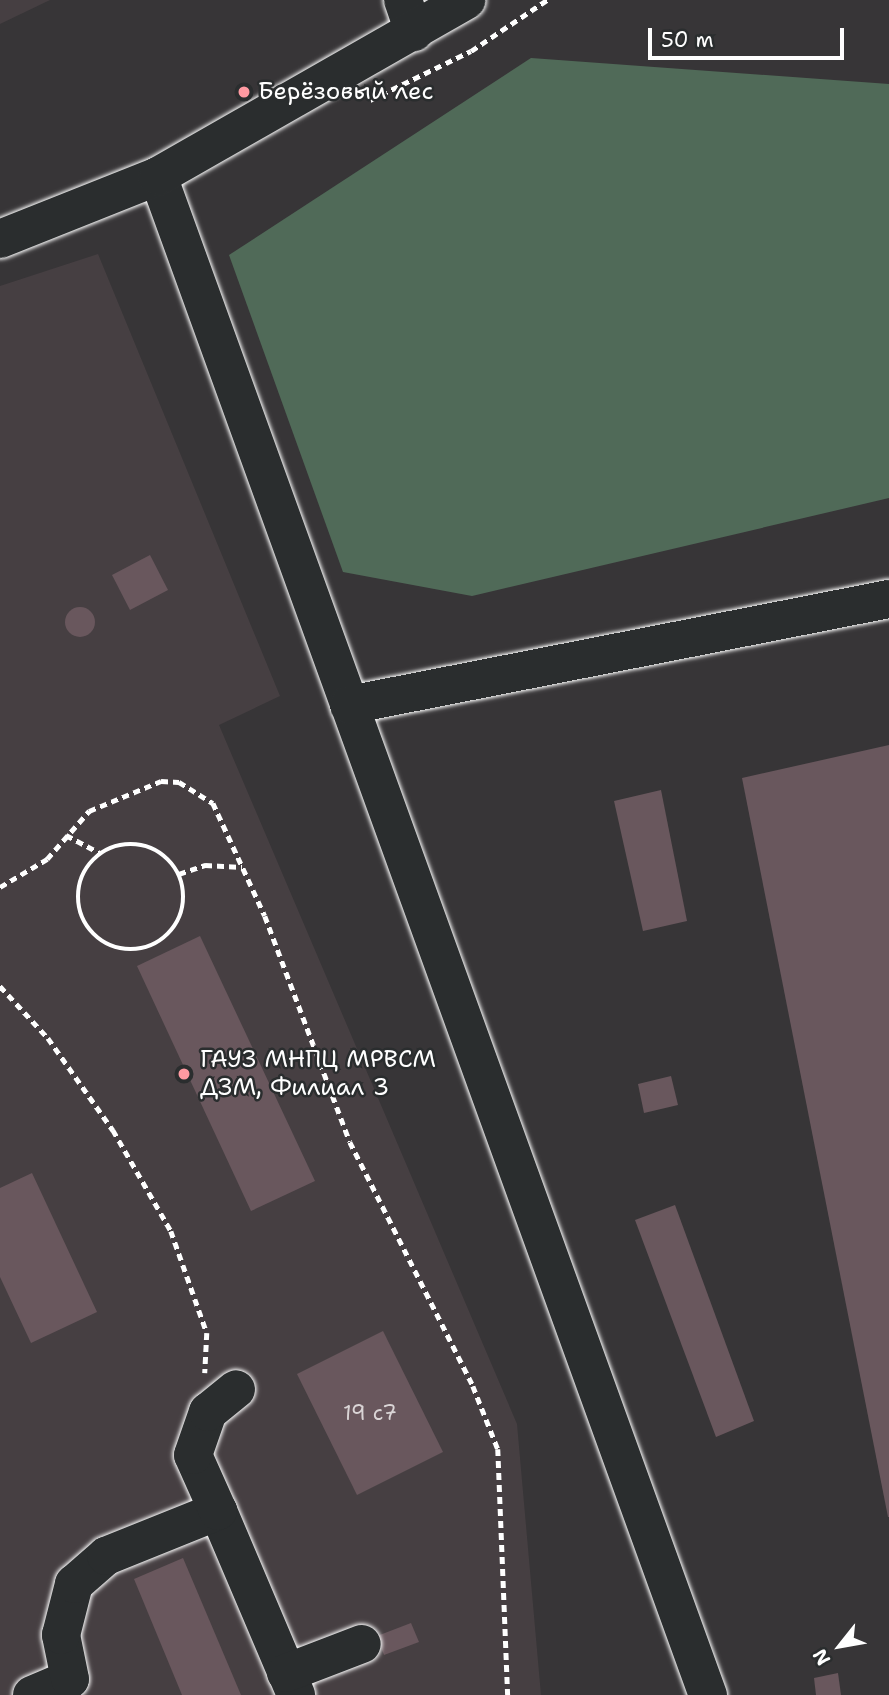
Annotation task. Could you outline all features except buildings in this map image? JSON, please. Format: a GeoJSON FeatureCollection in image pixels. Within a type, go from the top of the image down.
{"type":"FeatureCollection","features":[{"type":"Feature","properties":{"kind":"street"},"geometry":{"type":"LineString","coordinates":[[0,239],[158,176],[409,16],[466,0]]}},
{"type":"Feature","properties":{"kind":"street"},"geometry":{"type":"LineString","coordinates":[[158,176],[708,1695]]}},
{"type":"Feature","properties":{"kind":"street"},"geometry":{"type":"LineString","coordinates":[[349,705],[889,599]]}},
{"type":"Feature","properties":{"kind":"street"},"geometry":{"type":"LineString","coordinates":[[222,1401],[193,1455],[291,1684],[362,1644]]}},
{"type":"Feature","properties":{"kind":"street"},"geometry":{"type":"LineString","coordinates":[[32,1695],[74,1687],[61,1635],[74,1584],[106,1556],[218,1511]]}},
{"type":"Feature","properties":{"kind":"path"},"geometry":{"type":"LineString","coordinates":[[370,100],[471,51],[547,0]]}},
{"type":"Feature","properties":{"kind":"path"},"geometry":{"type":"LineString","coordinates":[[0,887],[47,859],[89,811],[161,781],[179,782],[213,803],[242,867],[350,1142],[473,1386],[498,1449],[508,1695]]}},
{"type":"Feature","properties":{"kind":"path"},"geometry":{"type":"LineString","coordinates":[[66,835],[100,853]]}},
{"type":"Feature","properties":{"kind":"path"},"geometry":{"type":"LineString","coordinates":[[135,844],[153,848],[179,874],[184,894],[181,915],[171,933],[154,945],[133,950],[113,947],[93,934],[80,904],[85,870],[100,853],[135,844]]}},
{"type":"Feature","properties":{"kind":"path"},"geometry":{"type":"LineString","coordinates":[[179,874],[205,865],[242,867]]}},
{"type":"Feature","properties":{"kind":"path"},"geometry":{"type":"LineString","coordinates":[[0,986],[48,1038],[106,1120],[171,1231],[207,1333],[222,1401]]}},
{"type":"Feature","properties":{"kind":"shaded area"},"geometry":{"type":"Polygon","coordinates":[[[0,0],[50,0],[0,24],[0,0]]]}},
{"type":"Feature","properties":{"kind":"shaded area","name":"ГАУЗ МНПЦ МРВСМ ДЗМ, Филиал 3"},"geometry":{"type":"Polygon","coordinates":[[[98,254],[280,696],[219,725],[517,1424],[541,1695],[0,1695],[0,286],[98,254]]]}},
{"type":"Feature","properties":{"kind":"green space"},"geometry":{"type":"Polygon","coordinates":[[[531,58],[889,84],[889,498],[472,596],[343,572],[229,255],[531,58]]]}},
{"type":"Feature","properties":{"kind":"place","name":"Берёзовый лес"},"geometry":{"type":"Point","coordinates":[244,92]}},
{"type":"Feature","properties":{"kind":"place","name":"ГАУЗ МНПЦ МРВСМ ДЗМ, Филиал 3"},"geometry":{"type":"Point","coordinates":[184,1074]}}]}
